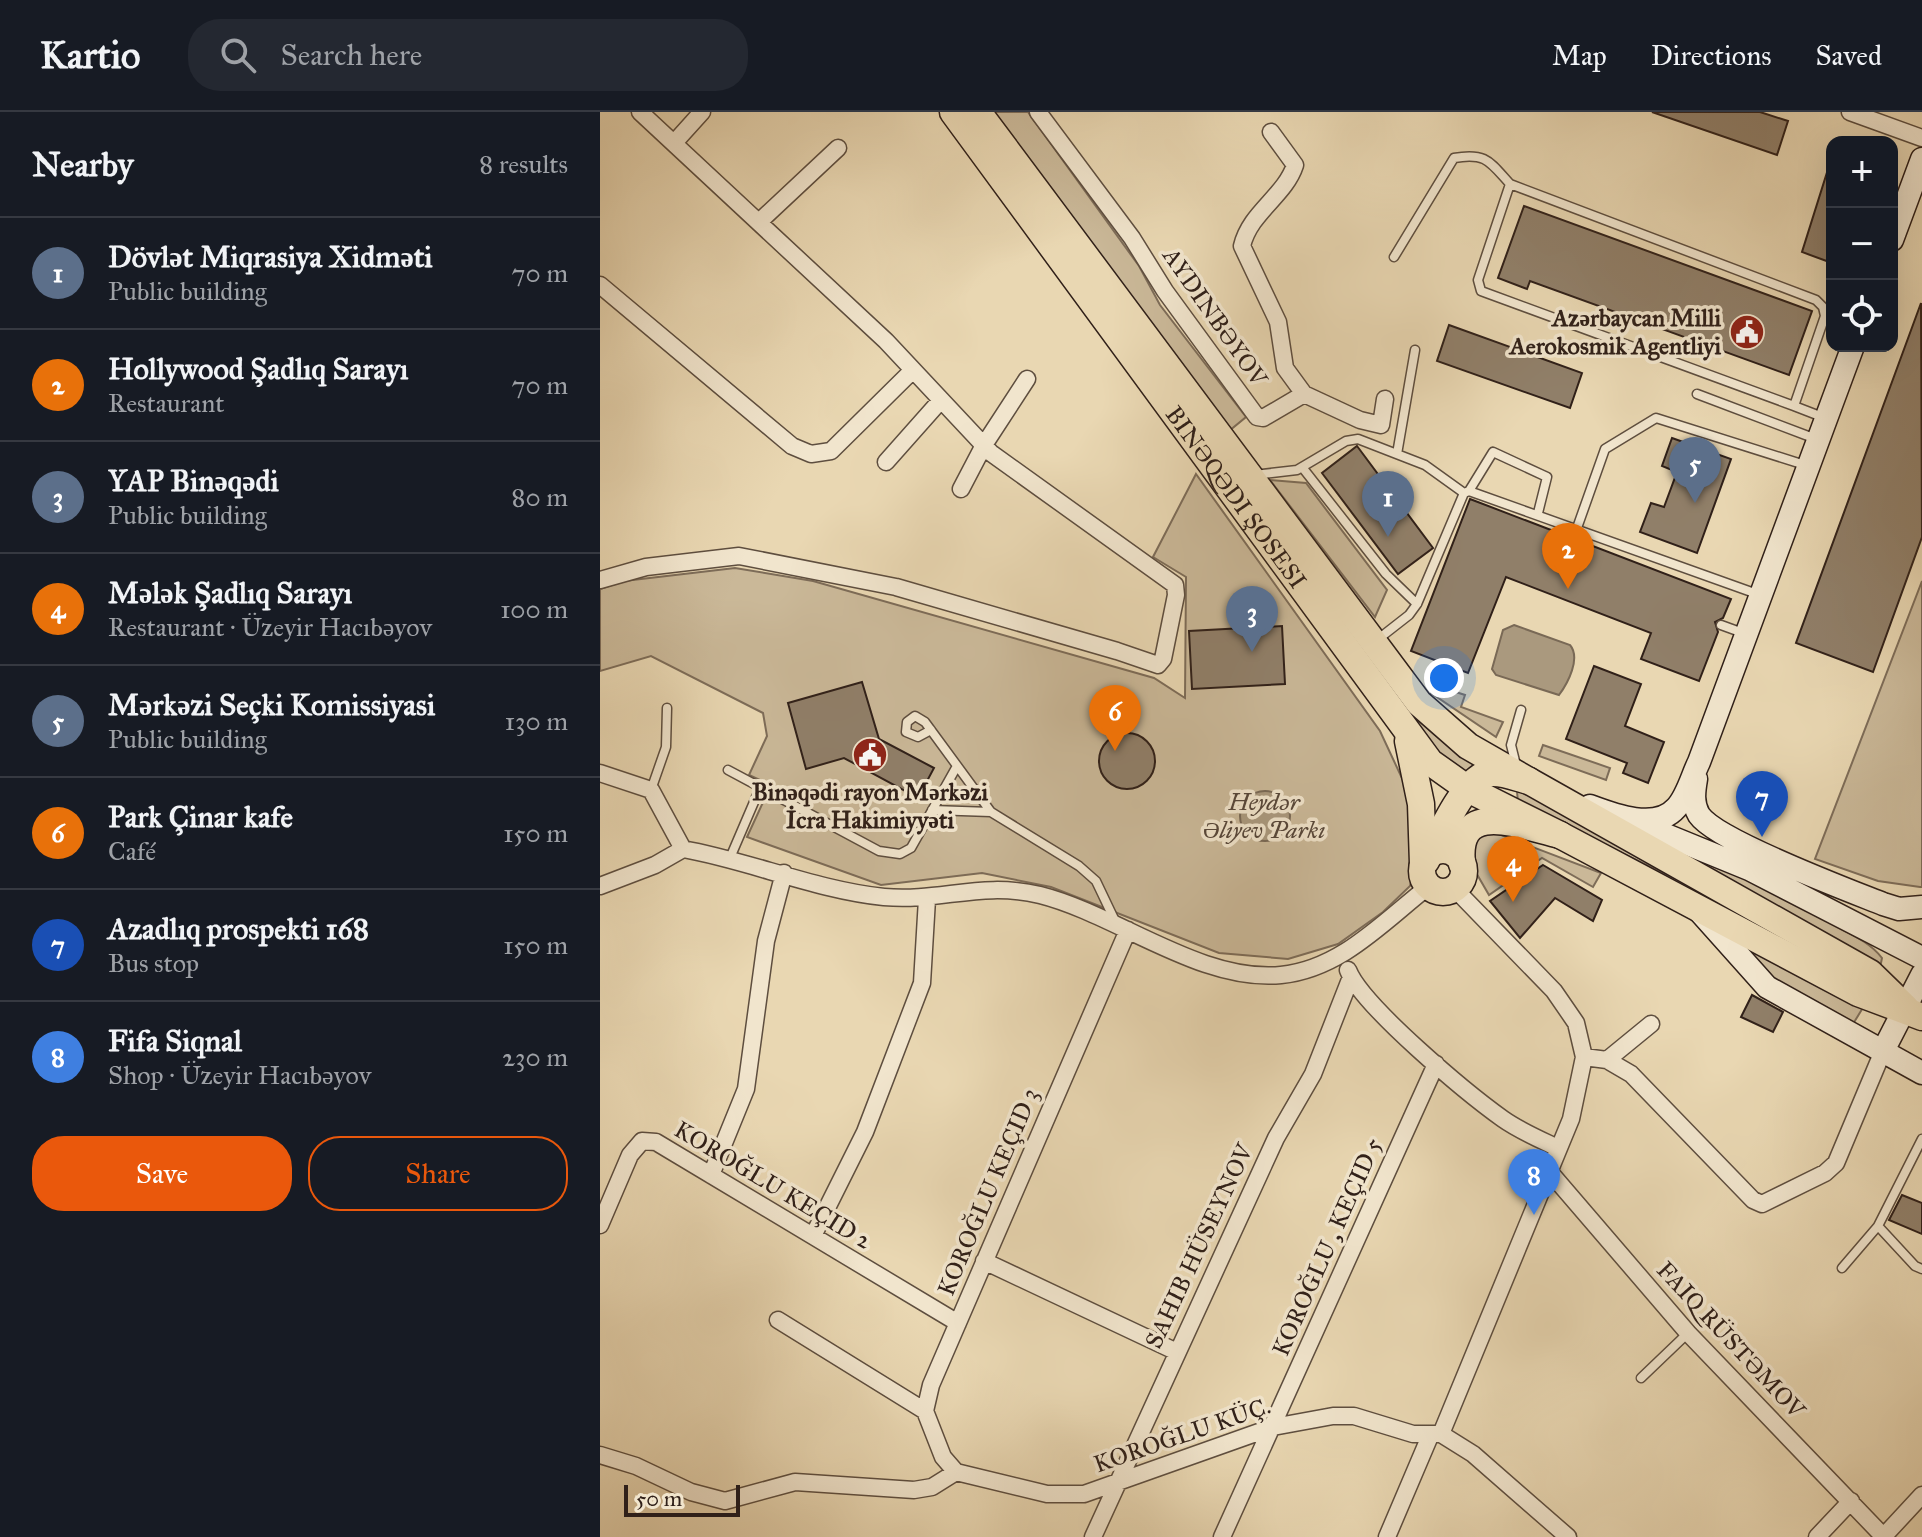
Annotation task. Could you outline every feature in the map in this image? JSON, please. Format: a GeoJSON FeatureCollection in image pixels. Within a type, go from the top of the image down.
{"type":"FeatureCollection","features":[{"type":"Feature","properties":{"kind":"main road","name":"BINƏQƏDI ŞOSESI"},"geometry":{"type":"LineString","coordinates":[[953,112],[1430,762],[1468,789],[1560,835]]}},
{"type":"Feature","properties":{"kind":"main road","name":"BINƏQƏDI ŞOSESI"},"geometry":{"type":"LineString","coordinates":[[978,112],[1373,643],[1419,703],[1450,734],[1870,973],[1914,1012]]}},
{"type":"Feature","properties":{"kind":"main road"},"geometry":{"type":"LineString","coordinates":[[1400,723],[1414,760],[1439,874]]}},
{"type":"Feature","properties":{"kind":"main road"},"geometry":{"type":"LineString","coordinates":[[1439,874],[1468,789],[1479,778],[1494,773],[1536,785]]}},
{"type":"Feature","properties":{"kind":"main road"},"geometry":{"type":"LineString","coordinates":[[1439,874],[1461,850],[1465,833],[1479,822],[1506,822],[1560,835],[1692,902],[1858,993],[1914,1012]]}},
{"type":"Feature","properties":{"kind":"street"},"geometry":{"type":"LineString","coordinates":[[600,580],[646,567],[739,556],[896,587],[1117,651],[1151,665],[1158,665],[1163,659],[1175,585],[984,445],[913,370],[640,112]]}},
{"type":"Feature","properties":{"kind":"street"},"geometry":{"type":"LineString","coordinates":[[674,143],[702,112]]}},
{"type":"Feature","properties":{"kind":"street"},"geometry":{"type":"LineString","coordinates":[[1038,112],[1132,238],[1165,291],[1257,417],[1263,418],[1304,394]]}},
{"type":"Feature","properties":{"kind":"street"},"geometry":{"type":"LineString","coordinates":[[1850,112],[1922,138]]}},
{"type":"Feature","properties":{"kind":"street"},"geometry":{"type":"LineString","coordinates":[[1271,132],[1295,165],[1291,176],[1256,217],[1242,246],[1278,322],[1285,368],[1304,394],[1360,420],[1381,425],[1385,399]]}},
{"type":"Feature","properties":{"kind":"street"},"geometry":{"type":"LineString","coordinates":[[759,222],[838,148]]}},
{"type":"Feature","properties":{"kind":"street"},"geometry":{"type":"LineString","coordinates":[[1898,224],[1922,159]]}},
{"type":"Feature","properties":{"kind":"street"},"geometry":{"type":"LineString","coordinates":[[600,285],[792,446],[811,454],[831,451],[913,370]]}},
{"type":"Feature","properties":{"kind":"street"},"geometry":{"type":"LineString","coordinates":[[1617,816],[1641,819],[1668,815],[1681,802],[1699,762],[1851,352]]}},
{"type":"Feature","properties":{"kind":"street"},"geometry":{"type":"LineString","coordinates":[[961,489],[984,445],[1027,379]]}},
{"type":"Feature","properties":{"kind":"street"},"geometry":{"type":"LineString","coordinates":[[886,462],[941,400]]}},
{"type":"Feature","properties":{"kind":"street"},"geometry":{"type":"LineString","coordinates":[[1699,762],[1694,805],[1706,823],[1883,904],[1899,909],[1922,907]]}},
{"type":"Feature","properties":{"kind":"street"},"geometry":{"type":"LineString","coordinates":[[600,773],[651,790],[683,849]]}},
{"type":"Feature","properties":{"kind":"street"},"geometry":{"type":"LineString","coordinates":[[1536,785],[1749,869],[1922,958]]}},
{"type":"Feature","properties":{"kind":"street"},"geometry":{"type":"LineString","coordinates":[[600,886],[655,865],[683,849],[882,897],[927,899],[973,889],[1007,889],[1041,896],[1222,968],[1277,976],[1314,970],[1342,955],[1439,874],[1554,991],[1576,1023],[1584,1057],[1579,1096],[1558,1148],[1436,1435],[1387,1537]]}},
{"type":"Feature","properties":{"kind":"street"},"geometry":{"type":"LineString","coordinates":[[711,1175],[746,1089],[766,941],[784,873]]}},
{"type":"Feature","properties":{"kind":"street"},"geometry":{"type":"LineString","coordinates":[[813,1236],[865,1132],[922,983],[927,899]]}},
{"type":"Feature","properties":{"kind":"street"},"geometry":{"type":"LineString","coordinates":[[1692,902],[1767,987],[1922,1073]]}},
{"type":"Feature","properties":{"kind":"street","name":"KOROĞLU KEÇID 3"},"geometry":{"type":"LineString","coordinates":[[925,1411],[931,1385],[1122,927]]}},
{"type":"Feature","properties":{"kind":"street"},"geometry":{"type":"LineString","coordinates":[[1342,955],[1351,977],[1436,1064],[1504,1120],[1558,1148]]}},
{"type":"Feature","properties":{"kind":"street"},"geometry":{"type":"LineString","coordinates":[[1584,1057],[1607,1060],[1631,1074],[1753,1200],[1769,1204],[1825,1173],[1836,1163],[1883,1051],[1914,1012],[1922,975]]}},
{"type":"Feature","properties":{"kind":"street","name":"SAHIB HÜSEYNOV"},"geometry":{"type":"LineString","coordinates":[[1093,1537],[1276,1138],[1313,1074],[1351,977]]}},
{"type":"Feature","properties":{"kind":"street"},"geometry":{"type":"LineString","coordinates":[[1607,1060],[1651,1024]]}},
{"type":"Feature","properties":{"kind":"street","name":"KOROĞLU , KEÇID 5"},"geometry":{"type":"LineString","coordinates":[[1222,1537],[1436,1064]]}},
{"type":"Feature","properties":{"kind":"street","name":"KOROĞLU KEÇID 2"},"geometry":{"type":"LineString","coordinates":[[600,1225],[630,1155],[642,1141],[656,1142],[958,1323]]}},
{"type":"Feature","properties":{"kind":"street","name":"FAIQ RÜSTƏMOV"},"geometry":{"type":"LineString","coordinates":[[1548,1170],[1688,1333],[1884,1537]]}},
{"type":"Feature","properties":{"kind":"street"},"geometry":{"type":"LineString","coordinates":[[984,1261],[1177,1352]]}},
{"type":"Feature","properties":{"kind":"street"},"geometry":{"type":"LineString","coordinates":[[600,1455],[636,1466],[698,1495],[725,1501],[795,1482],[914,1490],[932,1487],[956,1472],[943,1457],[925,1411],[778,1320]]}},
{"type":"Feature","properties":{"kind":"street","name":"KOROĞLU KÜÇ."},"geometry":{"type":"LineString","coordinates":[[956,1472],[1047,1494],[1084,1494],[1273,1427],[1333,1416],[1354,1416],[1397,1432],[1436,1435],[1473,1454],[1568,1537]]}},
{"type":"Feature","properties":{"kind":"street"},"geometry":{"type":"LineString","coordinates":[[1884,1537],[1922,1495]]}},
{"type":"Feature","properties":{"kind":"street"},"geometry":{"type":"LineString","coordinates":[[1817,1537],[1851,1501]]}},
{"type":"Feature","properties":{"kind":"lane"},"geometry":{"type":"LineString","coordinates":[[1394,257],[1454,158],[1474,154],[1489,161],[1510,184],[1816,300],[1823,307],[1825,316],[1794,406]]}},
{"type":"Feature","properties":{"kind":"lane"},"geometry":{"type":"LineString","coordinates":[[1510,184],[1478,280],[1481,291],[1826,418]]}},
{"type":"Feature","properties":{"kind":"lane"},"geometry":{"type":"LineString","coordinates":[[1397,454],[1415,350]]}},
{"type":"Feature","properties":{"kind":"lane"},"geometry":{"type":"LineString","coordinates":[[1697,394],[1818,440]]}},
{"type":"Feature","properties":{"kind":"lane"},"geometry":{"type":"LineString","coordinates":[[1577,528],[1605,449],[1656,418],[1808,466]]}},
{"type":"Feature","properties":{"kind":"lane"},"geometry":{"type":"LineString","coordinates":[[1249,475],[1302,467],[1346,441],[1358,439],[1425,465],[1467,492],[1538,513],[1760,595]]}},
{"type":"Feature","properties":{"kind":"lane"},"geometry":{"type":"LineString","coordinates":[[1373,643],[1409,615],[1417,604],[1467,492],[1493,452],[1540,470],[1547,477],[1538,513]]}},
{"type":"Feature","properties":{"kind":"lane"},"geometry":{"type":"LineString","coordinates":[[1302,467],[1386,574],[1417,604]]}},
{"type":"Feature","properties":{"kind":"lane"},"geometry":{"type":"LineString","coordinates":[[1721,625],[1746,634]]}},
{"type":"Feature","properties":{"kind":"lane"},"geometry":{"type":"LineString","coordinates":[[651,790],[666,747],[667,708]]}},
{"type":"Feature","properties":{"kind":"lane"},"geometry":{"type":"LineString","coordinates":[[1521,710],[1512,736],[1512,757],[1536,785]]}},
{"type":"Feature","properties":{"kind":"lane"},"geometry":{"type":"LineString","coordinates":[[931,730],[991,812],[1079,866],[1096,881],[1122,927]]}},
{"type":"Feature","properties":{"kind":"lane"},"geometry":{"type":"LineString","coordinates":[[728,770],[889,854],[911,848],[957,766]]}},
{"type":"Feature","properties":{"kind":"lane"},"geometry":{"type":"LineString","coordinates":[[730,858],[760,788]]}},
{"type":"Feature","properties":{"kind":"lane"},"geometry":{"type":"LineString","coordinates":[[932,810],[991,812]]}},
{"type":"Feature","properties":{"kind":"lane"},"geometry":{"type":"LineString","coordinates":[[1842,1268],[1878,1226],[1922,1139]]}},
{"type":"Feature","properties":{"kind":"lane"},"geometry":{"type":"LineString","coordinates":[[1878,1226],[1915,1266],[1922,1269]]}},
{"type":"Feature","properties":{"kind":"lane"},"geometry":{"type":"LineString","coordinates":[[1641,1378],[1688,1333]]}},
{"type":"Feature","properties":{"kind":"green space"},"geometry":{"type":"Polygon","coordinates":[[[991,112],[1028,112],[1139,266],[1160,305],[1246,417],[1229,431],[991,112]]]}},
{"type":"Feature","properties":{"kind":"green space","name":"Heydər Əliyev Parkı"},"geometry":{"type":"Polygon","coordinates":[[[1196,474],[1380,731],[1407,789],[1415,867],[1410,886],[1383,912],[1338,944],[1288,959],[1219,953],[1051,887],[982,873],[881,885],[747,837],[771,785],[749,775],[767,736],[763,713],[651,656],[600,671],[600,589],[624,581],[735,568],[813,581],[1154,678],[1185,698],[1186,577],[1153,557],[1196,474]]]}},
{"type":"Feature","properties":{"kind":"green space"},"geometry":{"type":"Polygon","coordinates":[[[1270,480],[1306,483],[1387,590],[1375,617],[1270,480]]]}},
{"type":"Feature","properties":{"kind":"green space"},"geometry":{"type":"Polygon","coordinates":[[[1922,581],[1920,887],[1878,881],[1815,859],[1922,581]]]}},
{"type":"Feature","properties":{"kind":"green space"},"geometry":{"type":"Polygon","coordinates":[[[1434,685],[1465,695],[1461,707],[1503,722],[1496,737],[1431,693],[1434,685]]]}},
{"type":"Feature","properties":{"kind":"green space"},"geometry":{"type":"Polygon","coordinates":[[[1393,697],[1435,735],[1475,763],[1465,773],[1432,752],[1393,697]]]}},
{"type":"Feature","properties":{"kind":"green space"},"geometry":{"type":"Polygon","coordinates":[[[1543,745],[1610,768],[1606,780],[1539,756],[1543,745]]]}},
{"type":"Feature","properties":{"kind":"green space"},"geometry":{"type":"Polygon","coordinates":[[[1524,789],[1711,896],[1518,803],[1517,791],[1524,789]]]}},
{"type":"Feature","properties":{"kind":"green space"},"geometry":{"type":"Polygon","coordinates":[[[1488,830],[1601,873],[1593,887],[1542,858],[1489,895],[1467,857],[1473,835],[1488,830]]]}},
{"type":"Feature","properties":{"kind":"green space"},"geometry":{"type":"Polygon","coordinates":[[[1643,836],[1740,875],[1853,935],[1872,947],[1882,958],[1880,968],[1643,836]]]}},
{"type":"Feature","properties":{"kind":"green space"},"geometry":{"type":"Polygon","coordinates":[[[1751,947],[1864,1006],[1853,1024],[1779,986],[1747,954],[1751,947]]]}},
{"type":"Feature","properties":{"kind":"shaded area"},"geometry":{"type":"Polygon","coordinates":[[[1514,625],[1570,645],[1574,663],[1559,695],[1496,675],[1492,669],[1503,630],[1514,625]]]}},
{"type":"Feature","properties":{"kind":"shaded area"},"geometry":{"type":"Polygon","coordinates":[[[1265,791],[1282,799],[1290,816],[1282,833],[1265,841],[1248,833],[1240,816],[1248,799],[1265,791]]]}},
{"type":"Feature","properties":{"kind":"building"},"geometry":{"type":"Polygon","coordinates":[[[1652,112],[1760,112],[1788,121],[1777,155],[1652,112]]]}},
{"type":"Feature","properties":{"kind":"building"},"geometry":{"type":"Polygon","coordinates":[[[1826,176],[1826,261],[1802,252],[1826,176]]]}},
{"type":"Feature","properties":{"kind":"building"},"geometry":{"type":"Polygon","coordinates":[[[1524,206],[1812,311],[1789,375],[1530,281],[1527,289],[1498,278],[1524,206]]]}},
{"type":"Feature","properties":{"kind":"building"},"geometry":{"type":"Polygon","coordinates":[[[1921,303],[1922,537],[1873,672],[1796,643],[1921,303]]]}},
{"type":"Feature","properties":{"kind":"building"},"geometry":{"type":"Polygon","coordinates":[[[1449,325],[1582,373],[1570,408],[1437,361],[1449,325]]]}},
{"type":"Feature","properties":{"kind":"building"},"geometry":{"type":"Polygon","coordinates":[[[1672,438],[1731,459],[1697,553],[1640,532],[1651,503],[1664,507],[1677,472],[1662,466],[1672,438]]]}},
{"type":"Feature","properties":{"kind":"building"},"geometry":{"type":"Polygon","coordinates":[[[1357,446],[1433,548],[1398,574],[1322,473],[1357,446]]]}},
{"type":"Feature","properties":{"kind":"building"},"geometry":{"type":"Polygon","coordinates":[[[1470,499],[1731,599],[1723,618],[1715,622],[1718,632],[1699,681],[1641,659],[1651,633],[1506,577],[1468,673],[1411,651],[1470,499]]]}},
{"type":"Feature","properties":{"kind":"building"},"geometry":{"type":"Polygon","coordinates":[[[1282,626],[1285,684],[1192,689],[1189,631],[1282,626]]]}},
{"type":"Feature","properties":{"kind":"building"},"geometry":{"type":"Polygon","coordinates":[[[1594,666],[1641,684],[1625,726],[1664,742],[1648,783],[1623,773],[1627,763],[1566,739],[1594,666]]]}},
{"type":"Feature","properties":{"kind":"building"},"geometry":{"type":"Polygon","coordinates":[[[862,682],[879,739],[934,768],[918,798],[844,758],[806,769],[788,703],[862,682]]]}},
{"type":"Feature","properties":{"kind":"building"},"geometry":{"type":"Polygon","coordinates":[[[1127,733],[1147,741],[1155,761],[1147,781],[1127,789],[1107,781],[1099,761],[1107,741],[1127,733]]]}},
{"type":"Feature","properties":{"kind":"building"},"geometry":{"type":"Polygon","coordinates":[[[1543,865],[1602,900],[1593,921],[1555,898],[1520,938],[1490,901],[1543,865]]]}},
{"type":"Feature","properties":{"kind":"building"},"geometry":{"type":"Polygon","coordinates":[[[1752,995],[1783,1012],[1773,1032],[1741,1017],[1752,995]]]}},
{"type":"Feature","properties":{"kind":"building"},"geometry":{"type":"Polygon","coordinates":[[[1902,1195],[1922,1203],[1922,1234],[1889,1220],[1902,1195]]]}},
{"type":"Feature","properties":{"kind":"place","name":"Azərbaycan Milli Aerokosmik Agentliyi"},"geometry":{"type":"Point","coordinates":[1747,332]}},
{"type":"Feature","properties":{"kind":"place","name":"Mərkəzi Seçki Komissiyasi"},"geometry":{"type":"Point","coordinates":[1695,503]}},
{"type":"Feature","properties":{"kind":"place","name":"Dövlət Miqrasiya Xidməti"},"geometry":{"type":"Point","coordinates":[1388,537]}},
{"type":"Feature","properties":{"kind":"place","name":"Hollywood Şadlıq Sarayı"},"geometry":{"type":"Point","coordinates":[1568,589]}},
{"type":"Feature","properties":{"kind":"place","name":"YAP Binəqədi"},"geometry":{"type":"Point","coordinates":[1252,652]}},
{"type":"Feature","properties":{"kind":"place","name":"Park Çinar kafe"},"geometry":{"type":"Point","coordinates":[1115,751]}},
{"type":"Feature","properties":{"kind":"place","name":"Binəqədi rayon Mərkəzi İcra Hakimiyyəti"},"geometry":{"type":"Point","coordinates":[870,755]}},
{"type":"Feature","properties":{"kind":"place","name":"Azadlıq prospekti 168"},"geometry":{"type":"Point","coordinates":[1762,837]}},
{"type":"Feature","properties":{"kind":"place","name":"Mələk Şadlıq Sarayı"},"geometry":{"type":"Point","coordinates":[1513,902]}},
{"type":"Feature","properties":{"kind":"place","name":"Fifa Siqnal"},"geometry":{"type":"Point","coordinates":[1534,1215]}}]}
